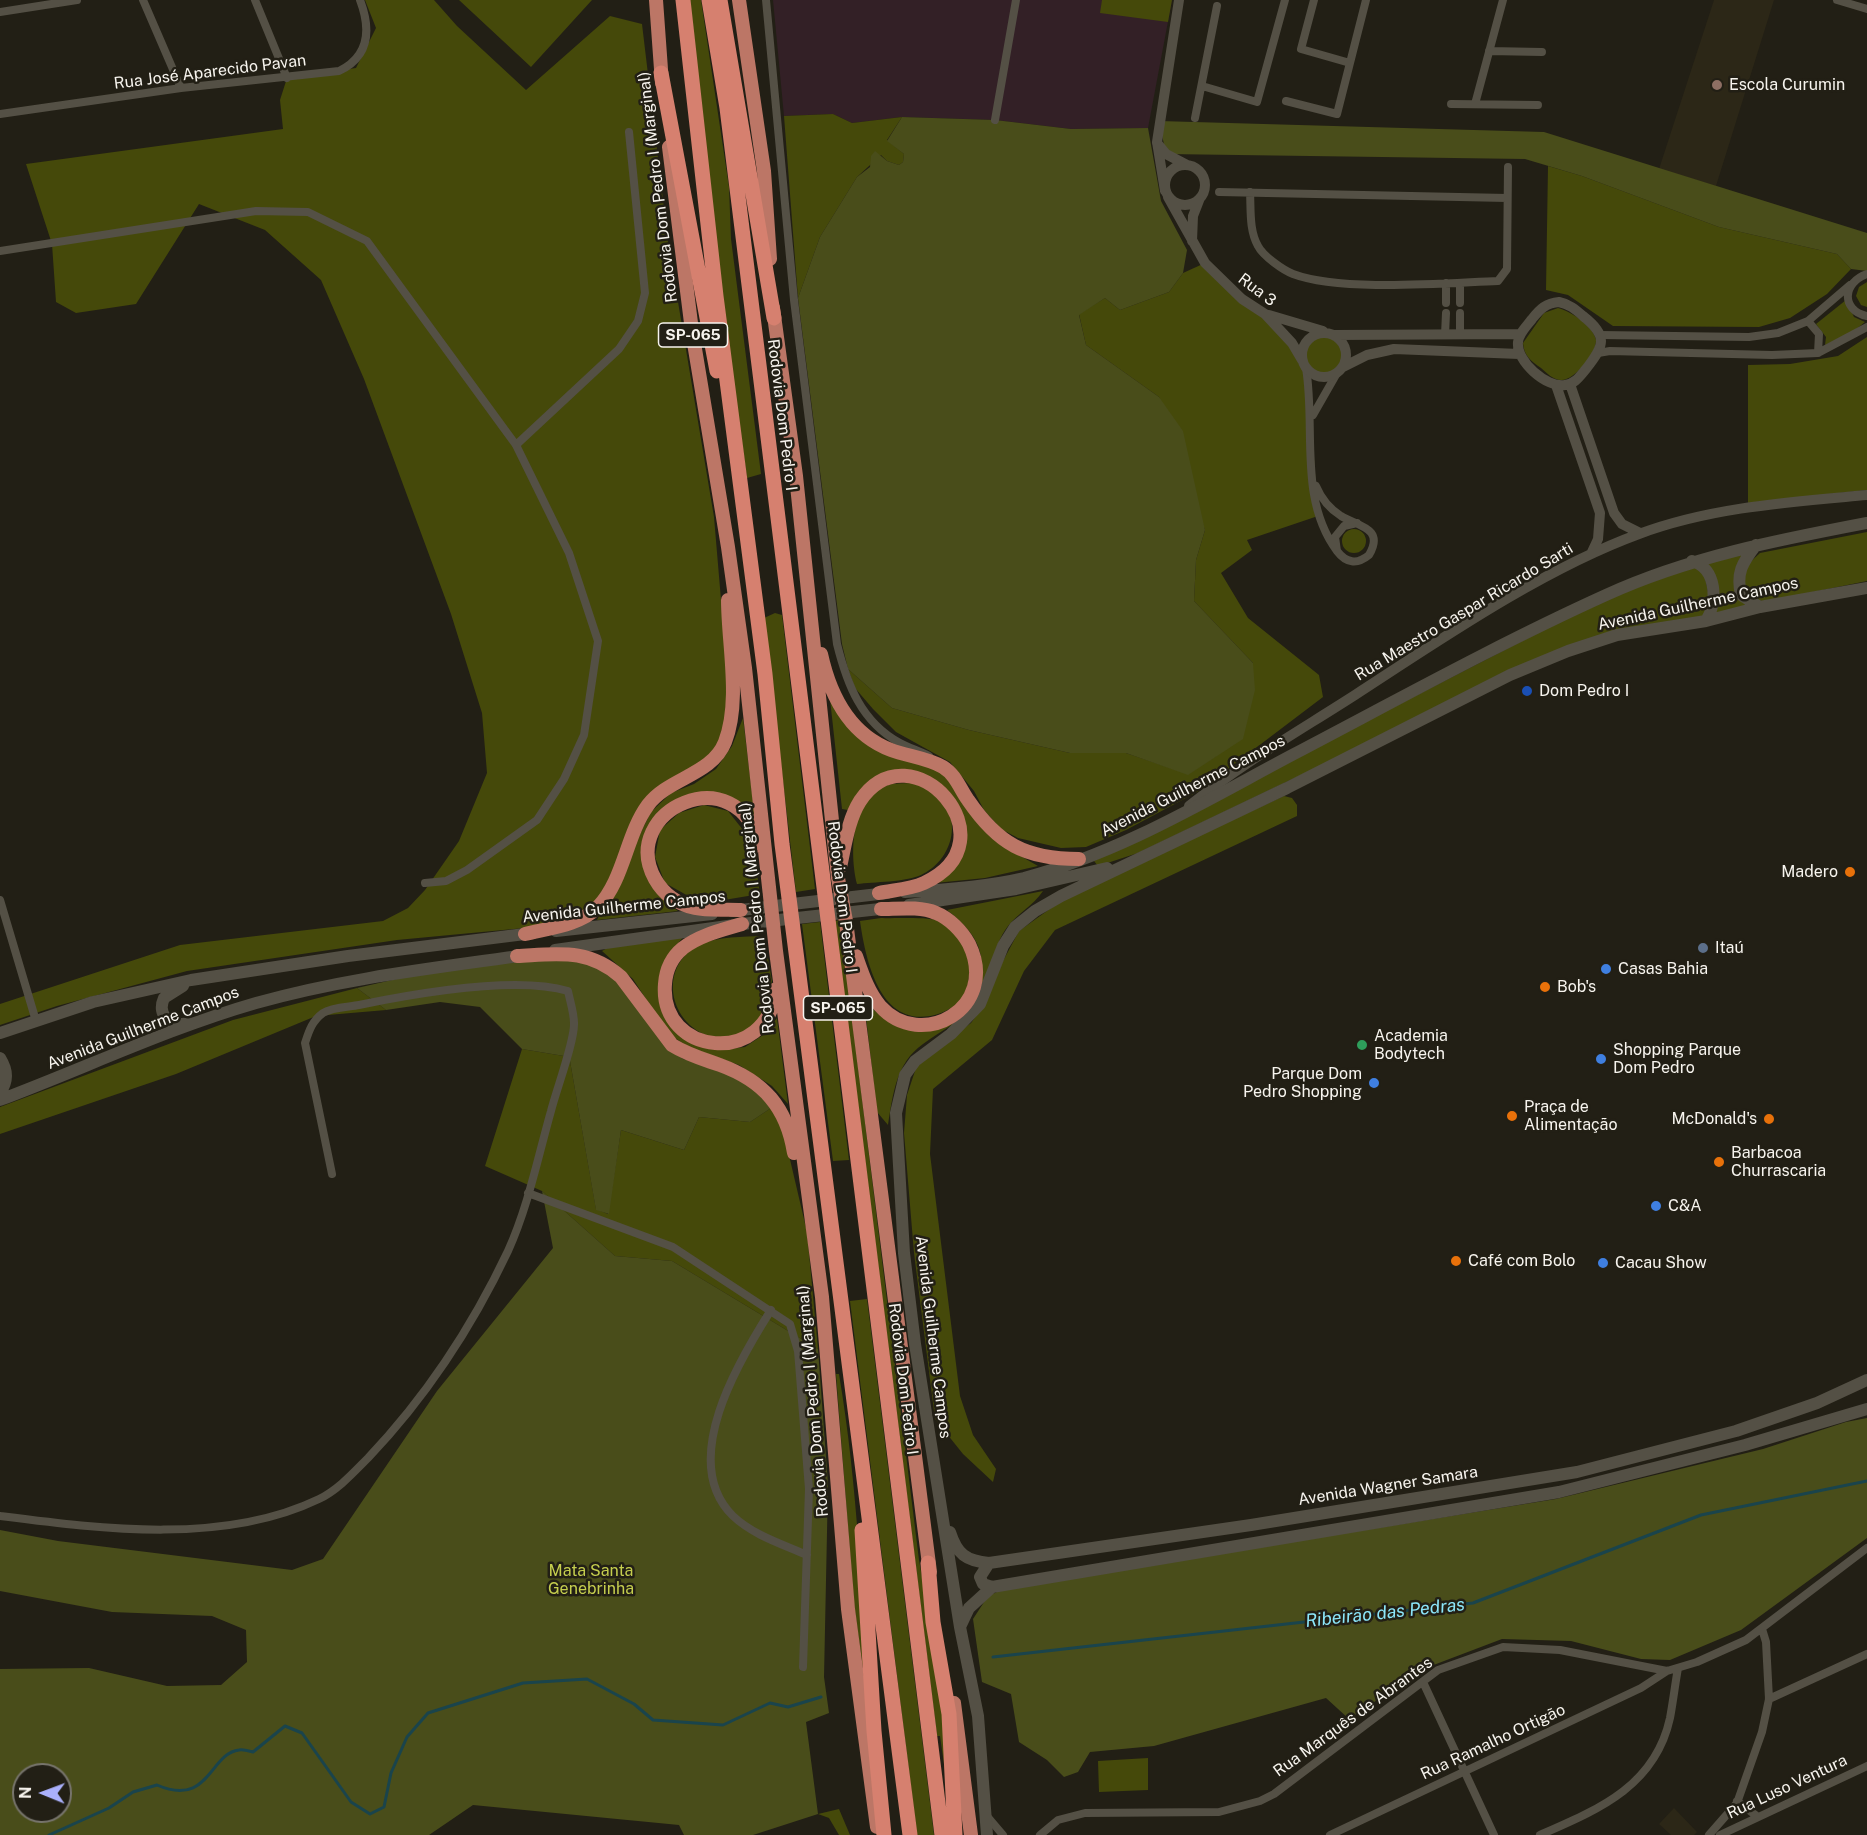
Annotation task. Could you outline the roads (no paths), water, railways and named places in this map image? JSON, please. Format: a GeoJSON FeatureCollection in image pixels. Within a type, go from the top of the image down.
{"type":"FeatureCollection","features":[{"type":"Feature","properties":{"kind":"highway","name":"Rodovia Dom Pedro I (Marginal)"},"geometry":{"type":"LineString","coordinates":[[656,0],[676,224],[728,547],[762,802],[776,951],[822,1297],[848,1609],[878,1835]]}},
{"type":"Feature","properties":{"kind":"highway","name":"SP-065"},"geometry":{"type":"LineString","coordinates":[[683,0],[731,424],[765,674],[782,844],[910,1835]]}},
{"type":"Feature","properties":{"kind":"highway","name":"Rodovia Dom Pedro I"},"geometry":{"type":"LineString","coordinates":[[709,0],[727,108],[942,1835]]}},
{"type":"Feature","properties":{"kind":"highway"},"geometry":{"type":"LineString","coordinates":[[720,0],[774,318]]}},
{"type":"Feature","properties":{"kind":"highway"},"geometry":{"type":"LineString","coordinates":[[739,0],[764,171],[774,318]]}},
{"type":"Feature","properties":{"kind":"highway"},"geometry":{"type":"LineString","coordinates":[[661,73],[711,350],[731,424]]}},
{"type":"Feature","properties":{"kind":"highway","name":"SP-065"},"geometry":{"type":"LineString","coordinates":[[774,318],[810,604],[822,746],[838,878],[846,921],[928,1563],[949,1670],[971,1835]]}},
{"type":"Feature","properties":{"kind":"highway"},"geometry":{"type":"LineString","coordinates":[[525,934],[567,924],[597,908],[615,880],[638,822],[649,803],[689,778],[711,760],[724,745],[731,724],[733,701],[728,639],[728,547]]}},
{"type":"Feature","properties":{"kind":"highway"},"geometry":{"type":"LineString","coordinates":[[810,604],[828,684],[852,723],[868,738],[888,749],[944,767],[956,779],[966,798],[992,832],[1012,846],[1057,859],[1079,859]]}},
{"type":"Feature","properties":{"kind":"highway"},"geometry":{"type":"LineString","coordinates":[[838,878],[851,822],[861,800],[874,787],[888,780],[905,776],[920,779],[948,797],[956,811],[960,828],[959,844],[954,857],[948,864],[924,883],[876,894]]}},
{"type":"Feature","properties":{"kind":"highway"},"geometry":{"type":"LineString","coordinates":[[746,917],[695,908],[665,894],[651,872],[649,858],[654,831],[660,818],[692,798],[718,799],[735,806],[753,826],[768,881]]}},
{"type":"Feature","properties":{"kind":"highway"},"geometry":{"type":"LineString","coordinates":[[846,921],[861,972],[880,1006],[897,1019],[918,1024],[940,1022],[956,1014],[967,1004],[974,990],[977,975],[975,957],[965,937],[951,921],[934,912],[877,909]]}},
{"type":"Feature","properties":{"kind":"highway"},"geometry":{"type":"LineString","coordinates":[[746,917],[697,939],[671,961],[667,970],[665,995],[673,1019],[687,1033],[700,1040],[717,1044],[733,1043],[753,1034],[769,1016],[774,1003],[776,951]]}},
{"type":"Feature","properties":{"kind":"highway"},"geometry":{"type":"LineString","coordinates":[[518,956],[570,954],[599,961],[621,977],[672,1045],[746,1077],[777,1104],[792,1141],[807,1232],[822,1297]]}},
{"type":"Feature","properties":{"kind":"highway"},"geometry":{"type":"LineString","coordinates":[[858,1425],[866,1598],[884,1835]]}},
{"type":"Feature","properties":{"kind":"highway"},"geometry":{"type":"LineString","coordinates":[[928,1563],[933,1622],[949,1722],[956,1835]]}},
{"type":"Feature","properties":{"kind":"main road","name":"Avenida Guilherme Campos"},"geometry":{"type":"LineString","coordinates":[[0,1100],[206,1019],[256,1003],[337,983],[518,956],[876,894],[944,890],[1025,877],[1079,859],[1177,816],[1470,662],[1605,595],[1692,561],[1756,545],[1867,523]]}},
{"type":"Feature","properties":{"kind":"main road"},"geometry":{"type":"LineString","coordinates":[[1756,545],[1739,569],[1738,581],[1741,595],[1760,608]]}},
{"type":"Feature","properties":{"kind":"main road"},"geometry":{"type":"LineString","coordinates":[[1692,561],[1700,563],[1707,572],[1712,585],[1715,599],[1706,621]]}},
{"type":"Feature","properties":{"kind":"main road","name":"Avenida Guilherme Campos"},"geometry":{"type":"LineString","coordinates":[[987,1835],[978,1716],[960,1627],[927,1430],[904,1253],[896,1113],[905,1075],[915,1061],[951,1034],[980,1004],[1003,946],[1015,927],[1061,896],[1520,671],[1568,651],[1617,636],[1706,621],[1760,608],[1867,588]]}},
{"type":"Feature","properties":{"kind":"main road","name":"Avenida Guilherme Campos"},"geometry":{"type":"LineString","coordinates":[[0,1033],[93,1002],[209,977],[369,953],[525,934],[877,909],[1016,889],[1097,872],[1150,853]]}},
{"type":"Feature","properties":{"kind":"main road"},"geometry":{"type":"LineString","coordinates":[[206,1019],[184,1024],[173,1023],[163,1016],[161,1010],[164,998],[176,988],[209,977]]}},
{"type":"Feature","properties":{"kind":"main road"},"geometry":{"type":"LineString","coordinates":[[0,1058],[6,1069],[6,1084],[0,1094]]}},
{"type":"Feature","properties":{"kind":"main road","name":"Avenida Wagner Samara"},"geometry":{"type":"LineString","coordinates":[[940,1502],[954,1544],[962,1556],[972,1561],[989,1563],[1251,1525],[1577,1472],[1736,1431],[1818,1403],[1867,1380]]}},
{"type":"Feature","properties":{"kind":"main road","name":"Avenida Wagner Samara"},"geometry":{"type":"LineString","coordinates":[[992,1587],[1559,1492],[1745,1445],[1867,1409]]}},
{"type":"Feature","properties":{"kind":"main road"},"geometry":{"type":"LineString","coordinates":[[960,1627],[969,1608],[992,1587],[983,1584],[980,1576],[989,1563]]}},
{"type":"Feature","properties":{"kind":"street"},"geometry":{"type":"LineString","coordinates":[[0,12],[77,0]]}},
{"type":"Feature","properties":{"kind":"street"},"geometry":{"type":"LineString","coordinates":[[143,0],[182,88]]}},
{"type":"Feature","properties":{"kind":"street"},"geometry":{"type":"LineString","coordinates":[[255,0],[287,78]]}},
{"type":"Feature","properties":{"kind":"street","name":"Rua José Aparecido Pavan"},"geometry":{"type":"LineString","coordinates":[[0,114],[182,88],[332,73],[345,68],[356,59],[368,35],[366,16],[360,0]]}},
{"type":"Feature","properties":{"kind":"street"},"geometry":{"type":"LineString","coordinates":[[766,0],[794,300],[837,644],[851,690],[873,723],[892,738],[921,752],[944,767]]}},
{"type":"Feature","properties":{"kind":"street"},"geometry":{"type":"LineString","coordinates":[[995,120],[1016,0]]}},
{"type":"Feature","properties":{"kind":"street","name":"Rua 3"},"geometry":{"type":"LineString","coordinates":[[1179,0],[1157,142],[1167,194],[1192,244],[1221,282],[1265,314],[1286,335],[1304,364]]}},
{"type":"Feature","properties":{"kind":"street"},"geometry":{"type":"LineString","coordinates":[[1202,86],[1257,102],[1285,0]]}},
{"type":"Feature","properties":{"kind":"street"},"geometry":{"type":"LineString","coordinates":[[1314,0],[1301,50],[1350,63]]}},
{"type":"Feature","properties":{"kind":"street"},"geometry":{"type":"LineString","coordinates":[[1286,101],[1337,114],[1366,0]]}},
{"type":"Feature","properties":{"kind":"street"},"geometry":{"type":"LineString","coordinates":[[1475,104],[1503,0]]}},
{"type":"Feature","properties":{"kind":"street"},"geometry":{"type":"LineString","coordinates":[[1837,0],[1867,9]]}},
{"type":"Feature","properties":{"kind":"street"},"geometry":{"type":"LineString","coordinates":[[1195,118],[1217,6]]}},
{"type":"Feature","properties":{"kind":"street"},"geometry":{"type":"LineString","coordinates":[[1489,51],[1542,52]]}},
{"type":"Feature","properties":{"kind":"street"},"geometry":{"type":"LineString","coordinates":[[1451,104],[1538,105]]}},
{"type":"Feature","properties":{"kind":"street"},"geometry":{"type":"LineString","coordinates":[[516,445],[619,349],[638,321],[645,293],[629,132]]}},
{"type":"Feature","properties":{"kind":"street"},"geometry":{"type":"LineString","coordinates":[[1157,142],[1172,159],[1201,173],[1204,179],[1205,186],[1193,216],[1192,244]]}},
{"type":"Feature","properties":{"kind":"street"},"geometry":{"type":"LineString","coordinates":[[1189,166],[1175,167],[1170,172],[1166,178],[1167,194],[1184,206],[1201,198]]}},
{"type":"Feature","properties":{"kind":"street"},"geometry":{"type":"LineString","coordinates":[[1250,192],[1252,232],[1257,244],[1262,252],[1292,274],[1351,283],[1498,281],[1508,269],[1508,167]]}},
{"type":"Feature","properties":{"kind":"street"},"geometry":{"type":"LineString","coordinates":[[1219,192],[1507,198]]}},
{"type":"Feature","properties":{"kind":"street"},"geometry":{"type":"LineString","coordinates":[[0,252],[256,211],[309,212],[367,241],[516,445],[569,552],[598,641],[584,735],[564,779],[537,820],[467,870],[446,881],[425,883]]}},
{"type":"Feature","properties":{"kind":"street"},"geometry":{"type":"LineString","coordinates":[[1600,335],[1763,336],[1792,329],[1808,321],[1857,277],[1867,274]]}},
{"type":"Feature","properties":{"kind":"street"},"geometry":{"type":"LineString","coordinates":[[1446,283],[1446,303]]}},
{"type":"Feature","properties":{"kind":"street"},"geometry":{"type":"LineString","coordinates":[[1460,283],[1460,303]]}},
{"type":"Feature","properties":{"kind":"street"},"geometry":{"type":"LineString","coordinates":[[1850,285],[1850,304],[1856,312],[1867,316]]}},
{"type":"Feature","properties":{"kind":"street"},"geometry":{"type":"LineString","coordinates":[[1556,385],[1570,384],[1598,353],[1600,335],[1594,325],[1570,306],[1559,302],[1543,307],[1520,334],[1519,354],[1523,361],[1556,385],[1600,513],[1598,538],[1591,554]]}},
{"type":"Feature","properties":{"kind":"street"},"geometry":{"type":"LineString","coordinates":[[1445,335],[1446,313]]}},
{"type":"Feature","properties":{"kind":"street"},"geometry":{"type":"LineString","coordinates":[[1265,314],[1330,333],[1344,345],[1346,353],[1340,370],[1326,387],[1312,418]]}},
{"type":"Feature","properties":{"kind":"street"},"geometry":{"type":"LineString","coordinates":[[1460,314],[1460,335]]}},
{"type":"Feature","properties":{"kind":"street"},"geometry":{"type":"LineString","coordinates":[[1808,321],[1820,334],[1818,353]]}},
{"type":"Feature","properties":{"kind":"street"},"geometry":{"type":"LineString","coordinates":[[1598,353],[1610,351],[1772,356],[1818,353],[1867,327]]}},
{"type":"Feature","properties":{"kind":"street"},"geometry":{"type":"LineString","coordinates":[[1315,483],[1332,509],[1366,527],[1373,538],[1373,549],[1369,555],[1355,562],[1341,557],[1321,526],[1314,498],[1315,483],[1311,462],[1312,418],[1304,364],[1305,343],[1310,337],[1330,333],[1520,334]]}},
{"type":"Feature","properties":{"kind":"street"},"geometry":{"type":"LineString","coordinates":[[1304,364],[1320,377],[1340,370],[1367,355],[1394,349],[1519,354]]}},
{"type":"Feature","properties":{"kind":"street"},"geometry":{"type":"LineString","coordinates":[[1570,384],[1614,513],[1622,524],[1640,533]]}},
{"type":"Feature","properties":{"kind":"street","name":"Rua Maestro Gaspar Ricardo Sarti"},"geometry":{"type":"LineString","coordinates":[[1177,816],[1214,786],[1273,746],[1536,583],[1591,554],[1640,533],[1746,508],[1867,495]]}},
{"type":"Feature","properties":{"kind":"street"},"geometry":{"type":"LineString","coordinates":[[1337,551],[1335,544],[1339,531],[1350,523],[1358,523]]}},
{"type":"Feature","properties":{"kind":"street"},"geometry":{"type":"LineString","coordinates":[[0,900],[36,1021]]}},
{"type":"Feature","properties":{"kind":"street"},"geometry":{"type":"LineString","coordinates":[[0,1516],[66,1524],[137,1528],[234,1526],[283,1514],[322,1498],[352,1474],[401,1423],[462,1334],[508,1250],[528,1193],[574,1024],[568,991],[550,986],[406,996],[325,1012],[310,1026],[305,1043],[332,1174]]}},
{"type":"Feature","properties":{"kind":"street"},"geometry":{"type":"LineString","coordinates":[[528,1193],[673,1247],[790,1324],[798,1352],[809,1489],[803,1667]]}},
{"type":"Feature","properties":{"kind":"street"},"geometry":{"type":"LineString","coordinates":[[771,1310],[744,1354],[721,1407],[710,1461],[719,1500],[750,1529],[807,1555]]}},
{"type":"Feature","properties":{"kind":"street","name":"Rua Marquês de Abrantes"},"geometry":{"type":"LineString","coordinates":[[1040,1835],[1058,1820],[1085,1813],[1219,1812],[1260,1801],[1274,1794],[1438,1670],[1503,1647],[1560,1650],[1667,1671],[1707,1658],[1762,1629],[1848,1560],[1867,1548]]}},
{"type":"Feature","properties":{"kind":"street"},"geometry":{"type":"LineString","coordinates":[[1709,1835],[1737,1801],[1762,1732],[1769,1699],[1766,1642],[1762,1629]]}},
{"type":"Feature","properties":{"kind":"street"},"geometry":{"type":"LineString","coordinates":[[1769,1699],[1867,1654]]}},
{"type":"Feature","properties":{"kind":"street"},"geometry":{"type":"LineString","coordinates":[[1540,1835],[1593,1811],[1625,1793],[1647,1768],[1661,1745],[1670,1719],[1678,1668]]}},
{"type":"Feature","properties":{"kind":"street","name":"Rua Ramalho Ortigão"},"geometry":{"type":"LineString","coordinates":[[1330,1835],[1641,1688],[1667,1671]]}},
{"type":"Feature","properties":{"kind":"street"},"geometry":{"type":"LineString","coordinates":[[1423,1682],[1463,1773],[1494,1835]]}},
{"type":"Feature","properties":{"kind":"street","name":"Rua Luso Ventura"},"geometry":{"type":"LineString","coordinates":[[1720,1835],[1867,1766]]}},
{"type":"Feature","properties":{"kind":"street"},"geometry":{"type":"LineString","coordinates":[[1737,1801],[1758,1817]]}},
{"type":"Feature","properties":{"kind":"street"},"geometry":{"type":"LineString","coordinates":[[984,1813],[1003,1835]]}},
{"type":"Feature","properties":{"kind":"waterway","name":"Ribeirão das Pedras"},"geometry":{"type":"LineString","coordinates":[[993,1657],[1473,1603],[1701,1515],[1867,1481]]}},
{"type":"Feature","properties":{"kind":"waterway","name":"Ribeirão das Pedras"},"geometry":{"type":"LineString","coordinates":[[49,1835],[109,1808],[133,1792],[157,1785],[174,1790],[188,1790],[207,1777],[229,1753],[241,1750],[253,1752],[285,1726],[302,1733],[351,1802],[370,1814],[384,1807],[391,1773],[407,1737],[428,1713],[523,1683],[587,1679],[634,1704],[653,1720],[723,1725],[770,1703],[788,1707],[821,1697]]}},
{"type":"Feature","properties":{"kind":"place","name":"Escola Curumin"},"geometry":{"type":"Point","coordinates":[1717,85]}},
{"type":"Feature","properties":{"kind":"place","name":"Dom Pedro I"},"geometry":{"type":"Point","coordinates":[1527,691]}},
{"type":"Feature","properties":{"kind":"place","name":"Madero"},"geometry":{"type":"Point","coordinates":[1850,872]}},
{"type":"Feature","properties":{"kind":"place","name":"Itaú"},"geometry":{"type":"Point","coordinates":[1703,948]}},
{"type":"Feature","properties":{"kind":"place","name":"Casas Bahia"},"geometry":{"type":"Point","coordinates":[1606,969]}},
{"type":"Feature","properties":{"kind":"place","name":"Bob's"},"geometry":{"type":"Point","coordinates":[1545,987]}},
{"type":"Feature","properties":{"kind":"place","name":"Academia Bodytech"},"geometry":{"type":"Point","coordinates":[1362,1045]}},
{"type":"Feature","properties":{"kind":"place","name":"Shopping Parque Dom Pedro"},"geometry":{"type":"Point","coordinates":[1601,1059]}},
{"type":"Feature","properties":{"kind":"place","name":"Parque Dom Pedro Shopping"},"geometry":{"type":"Point","coordinates":[1374,1083]}},
{"type":"Feature","properties":{"kind":"place","name":"Praça de Alimentação"},"geometry":{"type":"Point","coordinates":[1512,1116]}},
{"type":"Feature","properties":{"kind":"place","name":"McDonald's"},"geometry":{"type":"Point","coordinates":[1769,1119]}},
{"type":"Feature","properties":{"kind":"place","name":"Barbacoa Churrascaria"},"geometry":{"type":"Point","coordinates":[1719,1162]}},
{"type":"Feature","properties":{"kind":"place","name":"C&A"},"geometry":{"type":"Point","coordinates":[1656,1206]}},
{"type":"Feature","properties":{"kind":"place","name":"Café com Bolo"},"geometry":{"type":"Point","coordinates":[1456,1261]}},
{"type":"Feature","properties":{"kind":"place","name":"Cacau Show"},"geometry":{"type":"Point","coordinates":[1603,1263]}},
{"type":"Feature","properties":{"kind":"park label","name":"Mata Santa Genebrinha"},"geometry":{"type":"Point","coordinates":[591,1580]}}]}
